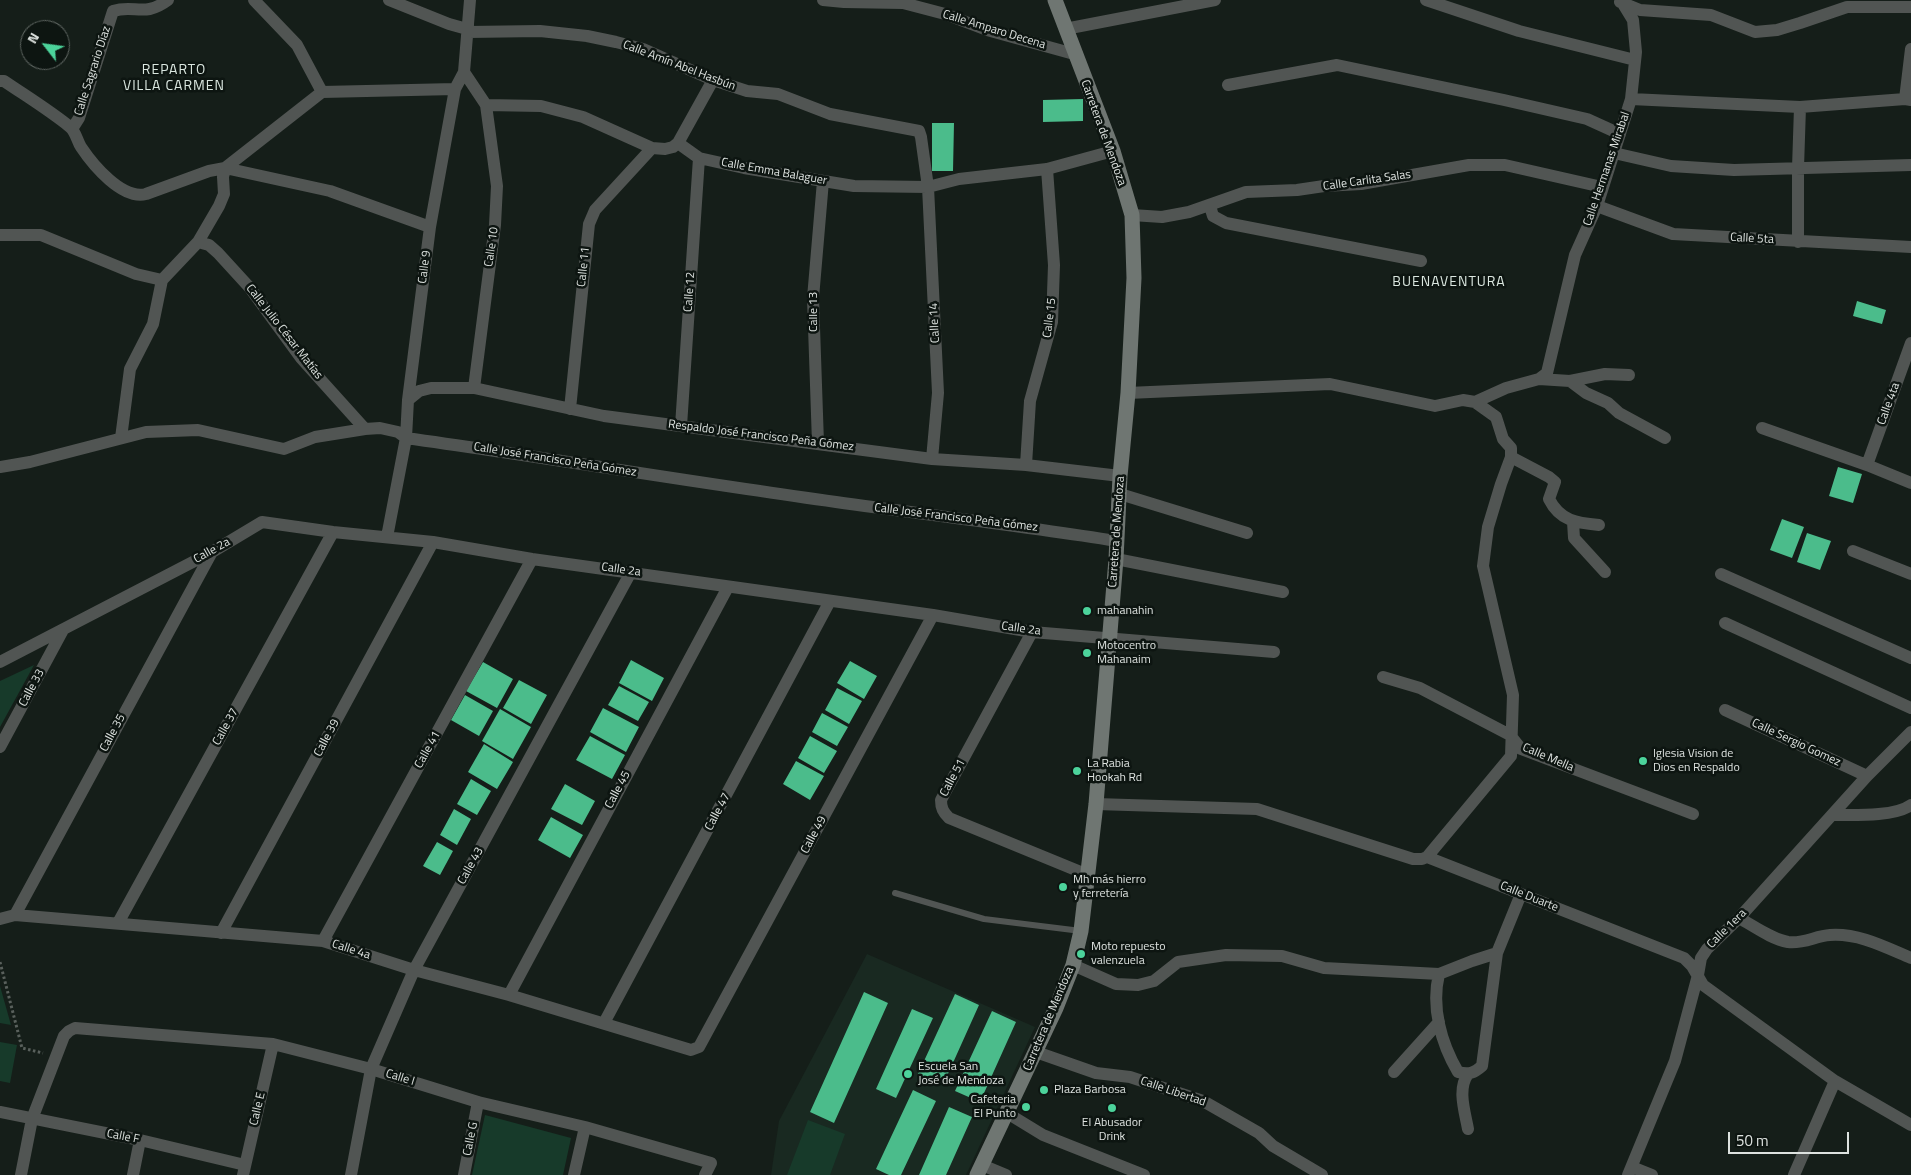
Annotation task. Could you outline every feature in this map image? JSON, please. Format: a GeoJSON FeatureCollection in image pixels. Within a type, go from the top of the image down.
{"type":"FeatureCollection","features":[{"type":"Feature","properties":{"kind":"street"},"geometry":{"type":"LineString","coordinates":[[130,5],[142,11],[159,7],[168,0]]}},
{"type":"Feature","properties":{"kind":"street"},"geometry":{"type":"LineString","coordinates":[[254,0],[297,45],[322,92]]}},
{"type":"Feature","properties":{"kind":"street","name":"Calle Amín Abel Hasbún"},"geometry":{"type":"LineString","coordinates":[[389,0],[441,22],[467,30],[540,31],[587,36],[643,49],[713,80],[747,91],[778,94],[830,114],[919,131],[928,187]]}},
{"type":"Feature","properties":{"kind":"street","name":"Calle 9"},"geometry":{"type":"LineString","coordinates":[[387,537],[406,438],[408,400],[430,227],[455,89],[464,72],[470,0]]}},
{"type":"Feature","properties":{"kind":"street","name":"Calle Amparo Decena"},"geometry":{"type":"LineString","coordinates":[[823,0],[844,2],[903,1],[987,30],[1074,54]]}},
{"type":"Feature","properties":{"kind":"street","name":"Carretera de Mendoza"},"geometry":{"type":"LineString","coordinates":[[980,1170],[1036,1052],[1073,965],[1082,931],[1096,804],[1128,392],[1134,278],[1132,215],[1113,152],[1054,0]]}},
{"type":"Feature","properties":{"kind":"street"},"geometry":{"type":"LineString","coordinates":[[1066,29],[1215,0]]}},
{"type":"Feature","properties":{"kind":"street"},"geometry":{"type":"LineString","coordinates":[[1426,0],[1519,31],[1635,60]]}},
{"type":"Feature","properties":{"kind":"street"},"geometry":{"type":"LineString","coordinates":[[1619,1],[1640,10],[1711,15],[1755,32],[1777,30],[1800,24],[1847,3],[1911,7]]}},
{"type":"Feature","properties":{"kind":"street","name":"Calle Hermanas Mirabal"},"geometry":{"type":"LineString","coordinates":[[1539,379],[1547,372],[1575,255],[1597,206],[1631,99],[1635,60],[1633,20],[1619,1]]}},
{"type":"Feature","properties":{"kind":"street","name":"Calle Sagrario Díaz"},"geometry":{"type":"LineString","coordinates":[[72,129],[82,109],[113,11],[130,5]]}},
{"type":"Feature","properties":{"kind":"street"},"geometry":{"type":"LineString","coordinates":[[1631,99],[1800,106],[1908,99],[1911,49]]}},
{"type":"Feature","properties":{"kind":"street"},"geometry":{"type":"LineString","coordinates":[[1228,85],[1337,65],[1587,119],[1620,134]]}},
{"type":"Feature","properties":{"kind":"street"},"geometry":{"type":"LineString","coordinates":[[464,72],[486,105],[541,106],[561,110],[606,126],[642,145],[665,149],[673,147],[678,143],[713,80]]}},
{"type":"Feature","properties":{"kind":"street"},"geometry":{"type":"LineString","coordinates":[[0,81],[4,81],[72,129],[81,147],[109,180],[120,188],[136,195],[146,194],[209,171],[225,168],[330,191],[430,227]]}},
{"type":"Feature","properties":{"kind":"street"},"geometry":{"type":"LineString","coordinates":[[121,438],[130,369],[153,324],[162,280],[198,242],[219,206],[224,194],[223,177],[225,168],[322,92],[455,89]]}},
{"type":"Feature","properties":{"kind":"street","name":"Calle 10"},"geometry":{"type":"LineString","coordinates":[[474,388],[495,225],[497,186],[486,105]]}},
{"type":"Feature","properties":{"kind":"street"},"geometry":{"type":"LineString","coordinates":[[1798,242],[1800,106]]}},
{"type":"Feature","properties":{"kind":"street","name":"Calle Emma Balaguer"},"geometry":{"type":"LineString","coordinates":[[678,143],[700,158],[744,168],[854,186],[928,187],[958,180],[1047,169],[1113,152]]}},
{"type":"Feature","properties":{"kind":"street","name":"Calle 11"},"geometry":{"type":"LineString","coordinates":[[570,409],[590,224],[594,210],[652,148]]}},
{"type":"Feature","properties":{"kind":"street"},"geometry":{"type":"LineString","coordinates":[[1614,152],[1671,166],[1734,170],[1911,165]]}},
{"type":"Feature","properties":{"kind":"street","name":"Calle 12"},"geometry":{"type":"LineString","coordinates":[[681,426],[700,158]]}},
{"type":"Feature","properties":{"kind":"street","name":"Calle Carlita Salas"},"geometry":{"type":"LineString","coordinates":[[1132,215],[1162,217],[1210,206],[1246,192],[1297,190],[1361,184],[1469,165],[1505,165],[1602,187]]}},
{"type":"Feature","properties":{"kind":"street","name":"Calle 15"},"geometry":{"type":"LineString","coordinates":[[1026,466],[1030,401],[1052,322],[1054,265],[1047,169]]}},
{"type":"Feature","properties":{"kind":"street","name":"Calle 13"},"geometry":{"type":"LineString","coordinates":[[818,443],[813,298],[823,181]]}},
{"type":"Feature","properties":{"kind":"street","name":"Calle 14"},"geometry":{"type":"LineString","coordinates":[[928,187],[938,393],[932,459]]}},
{"type":"Feature","properties":{"kind":"street"},"geometry":{"type":"LineString","coordinates":[[1210,206],[1213,216],[1226,223],[1422,261]]}},
{"type":"Feature","properties":{"kind":"street","name":"Calle 5ta"},"geometry":{"type":"LineString","coordinates":[[1597,206],[1673,234],[1911,247]]}},
{"type":"Feature","properties":{"kind":"street"},"geometry":{"type":"LineString","coordinates":[[0,236],[41,235],[136,274],[162,280]]}},
{"type":"Feature","properties":{"kind":"street","name":"Calle Julio César Matías"},"geometry":{"type":"LineString","coordinates":[[198,242],[209,245],[218,252],[250,288],[301,358],[364,429]]}},
{"type":"Feature","properties":{"kind":"street","name":"Calle 4ta"},"geometry":{"type":"LineString","coordinates":[[1867,465],[1911,343]]}},
{"type":"Feature","properties":{"kind":"street"},"geometry":{"type":"LineString","coordinates":[[1475,402],[1506,388],[1539,379],[1570,381],[1605,374],[1629,375]]}},
{"type":"Feature","properties":{"kind":"street"},"geometry":{"type":"LineString","coordinates":[[1570,381],[1586,393],[1608,403],[1619,413],[1665,438]]}},
{"type":"Feature","properties":{"kind":"street"},"geometry":{"type":"LineString","coordinates":[[1128,392],[1330,384],[1435,406],[1463,400],[1475,402],[1496,417],[1503,439],[1511,448],[1511,456],[1488,526],[1483,566],[1513,695],[1510,735],[1511,756],[1427,857]]}},
{"type":"Feature","properties":{"kind":"street","name":"Respaldo José Francisco Peña Gómez"},"geometry":{"type":"LineString","coordinates":[[408,400],[419,391],[431,388],[474,388],[604,416],[932,459],[1120,476]]}},
{"type":"Feature","properties":{"kind":"street","name":"Calle José Francisco Peña Gómez"},"geometry":{"type":"LineString","coordinates":[[0,467],[30,462],[146,432],[198,430],[284,449],[315,436],[380,428],[398,432],[406,438],[835,502],[1117,540]]}},
{"type":"Feature","properties":{"kind":"street"},"geometry":{"type":"LineString","coordinates":[[1762,428],[1867,465],[1909,477]]}},
{"type":"Feature","properties":{"kind":"street"},"geometry":{"type":"LineString","coordinates":[[1511,456],[1549,477],[1554,482],[1549,499],[1554,508],[1572,522],[1599,525]]}},
{"type":"Feature","properties":{"kind":"street"},"geometry":{"type":"LineString","coordinates":[[1120,494],[1248,533]]}},
{"type":"Feature","properties":{"kind":"street","name":"Calle 2a"},"geometry":{"type":"LineString","coordinates":[[0,662],[212,552],[262,522],[333,532],[433,542],[532,559],[933,615],[1032,632],[1274,652]]}},
{"type":"Feature","properties":{"kind":"street"},"geometry":{"type":"LineString","coordinates":[[1572,522],[1574,538],[1605,572]]}},
{"type":"Feature","properties":{"kind":"street","name":"Calle 37"},"geometry":{"type":"LineString","coordinates":[[118,923],[333,532]]}},
{"type":"Feature","properties":{"kind":"street","name":"Calle 39"},"geometry":{"type":"LineString","coordinates":[[221,933],[433,542]]}},
{"type":"Feature","properties":{"kind":"street"},"geometry":{"type":"LineString","coordinates":[[1853,551],[1911,574]]}},
{"type":"Feature","properties":{"kind":"street","name":"Calle 35"},"geometry":{"type":"LineString","coordinates":[[15,915],[212,552]]}},
{"type":"Feature","properties":{"kind":"street","name":"Calle 41"},"geometry":{"type":"LineString","coordinates":[[323,941],[532,559]]}},
{"type":"Feature","properties":{"kind":"street"},"geometry":{"type":"LineString","coordinates":[[1116,559],[1283,592]]}},
{"type":"Feature","properties":{"kind":"street","name":"Calle 43"},"geometry":{"type":"LineString","coordinates":[[351,1175],[371,1069],[414,970],[631,572]]}},
{"type":"Feature","properties":{"kind":"street"},"geometry":{"type":"LineString","coordinates":[[1721,574],[1911,658]]}},
{"type":"Feature","properties":{"kind":"street","name":"Calle 45"},"geometry":{"type":"LineString","coordinates":[[509,995],[728,587]]}},
{"type":"Feature","properties":{"kind":"street","name":"Calle 47"},"geometry":{"type":"LineString","coordinates":[[604,1022],[830,601]]}},
{"type":"Feature","properties":{"kind":"street","name":"Calle 49"},"geometry":{"type":"LineString","coordinates":[[690,1050],[699,1047],[933,615]]}},
{"type":"Feature","properties":{"kind":"street"},"geometry":{"type":"LineString","coordinates":[[1724,624],[1911,708]]}},
{"type":"Feature","properties":{"kind":"street","name":"Calle 33"},"geometry":{"type":"LineString","coordinates":[[0,747],[64,630]]}},
{"type":"Feature","properties":{"kind":"street","name":"Calle 51"},"geometry":{"type":"LineString","coordinates":[[1032,632],[941,800],[941,807],[949,818],[1088,875]]}},
{"type":"Feature","properties":{"kind":"street","name":"Calle Mella"},"geometry":{"type":"LineString","coordinates":[[1384,677],[1420,688],[1510,735],[1521,749],[1693,814]]}},
{"type":"Feature","properties":{"kind":"street","name":"Calle Sergio Gomez"},"geometry":{"type":"LineString","coordinates":[[1724,710],[1868,776]]}},
{"type":"Feature","properties":{"kind":"street","name":"Calle 1era"},"geometry":{"type":"LineString","coordinates":[[1630,1171],[1675,1061],[1701,958],[1707,949],[1739,918],[1868,776],[1911,732]]}},
{"type":"Feature","properties":{"kind":"street","name":"Calle Duarte"},"geometry":{"type":"LineString","coordinates":[[1096,804],[1257,809],[1413,859],[1427,857],[1684,958],[1698,975],[1703,985],[1834,1081],[1911,1125]]}},
{"type":"Feature","properties":{"kind":"street"},"geometry":{"type":"LineString","coordinates":[[1833,815],[1876,814],[1906,809],[1911,805]]}},
{"type":"Feature","properties":{"kind":"street"},"geometry":{"type":"LineString","coordinates":[[1439,974],[1435,999],[1439,1022],[1454,1064],[1458,1072],[1468,1074],[1475,1072],[1482,1066],[1497,953],[1521,894]]}},
{"type":"Feature","properties":{"kind":"street","name":"Calle 4a"},"geometry":{"type":"LineString","coordinates":[[0,919],[15,915],[323,941],[414,970],[604,1022],[690,1050]]}},
{"type":"Feature","properties":{"kind":"street"},"geometry":{"type":"LineString","coordinates":[[1739,918],[1786,942],[1797,943],[1831,935],[1851,936],[1866,939],[1911,958]]}},
{"type":"Feature","properties":{"kind":"street"},"geometry":{"type":"LineString","coordinates":[[1073,965],[1116,984],[1138,985],[1154,981],[1178,962],[1226,955],[1282,956],[1324,968],[1439,974],[1472,960],[1497,953]]}},
{"type":"Feature","properties":{"kind":"street"},"geometry":{"type":"LineString","coordinates":[[1394,1072],[1439,1022]]}},
{"type":"Feature","properties":{"kind":"street","name":"Calle I"},"geometry":{"type":"LineString","coordinates":[[56,1055],[64,1036],[75,1028],[273,1044],[371,1069],[478,1102],[585,1127],[712,1163],[705,1175]]}},
{"type":"Feature","properties":{"kind":"street","name":"Calle E"},"geometry":{"type":"LineString","coordinates":[[244,1170],[273,1044]]}},
{"type":"Feature","properties":{"kind":"street","name":"Calle Libertad"},"geometry":{"type":"LineString","coordinates":[[1036,1052],[1096,1073],[1130,1077],[1203,1101],[1260,1133],[1273,1146],[1322,1175]]}},
{"type":"Feature","properties":{"kind":"street"},"geometry":{"type":"LineString","coordinates":[[21,1175],[32,1119],[56,1055]]}},
{"type":"Feature","properties":{"kind":"street"},"geometry":{"type":"LineString","coordinates":[[1468,1074],[1463,1083],[1462,1090],[1468,1129]]}},
{"type":"Feature","properties":{"kind":"street"},"geometry":{"type":"LineString","coordinates":[[1794,1175],[1834,1081]]}},
{"type":"Feature","properties":{"kind":"street","name":"Calle G"},"geometry":{"type":"LineString","coordinates":[[464,1175],[478,1102]]}},
{"type":"Feature","properties":{"kind":"street","name":"Calle F"},"geometry":{"type":"LineString","coordinates":[[0,1112],[140,1140],[244,1170]]}},
{"type":"Feature","properties":{"kind":"street"},"geometry":{"type":"LineString","coordinates":[[1007,1113],[1043,1135],[1144,1175]]}},
{"type":"Feature","properties":{"kind":"street"},"geometry":{"type":"LineString","coordinates":[[574,1175],[585,1127]]}},
{"type":"Feature","properties":{"kind":"street"},"geometry":{"type":"LineString","coordinates":[[133,1175],[140,1140]]}},
{"type":"Feature","properties":{"kind":"street"},"geometry":{"type":"LineString","coordinates":[[980,1170],[1006,1175]]}},
{"type":"Feature","properties":{"kind":"street"},"geometry":{"type":"LineString","coordinates":[[1630,1171],[1652,1175]]}},
{"type":"Feature","properties":{"kind":"lane"},"geometry":{"type":"LineString","coordinates":[[895,893],[984,920],[1082,931]]}},
{"type":"Feature","properties":{"kind":"path"},"geometry":{"type":"LineString","coordinates":[[0,962],[22,1048],[56,1055]]}},
{"type":"Feature","properties":{"kind":"shaded area","name":"Escuela San José de Mendoza"},"geometry":{"type":"Polygon","coordinates":[[[867,954],[1035,1027],[966,1175],[771,1175],[779,1121],[867,954]]]}},
{"type":"Feature","properties":{"kind":"green space"},"geometry":{"type":"Polygon","coordinates":[[[34,665],[0,727],[0,681],[34,665]]]}},
{"type":"Feature","properties":{"kind":"green space"},"geometry":{"type":"Polygon","coordinates":[[[0,986],[11,1025],[0,1023],[0,986]]]}},
{"type":"Feature","properties":{"kind":"green space"},"geometry":{"type":"Polygon","coordinates":[[[0,1042],[17,1045],[10,1083],[0,1081],[0,1042]]]}},
{"type":"Feature","properties":{"kind":"green space"},"geometry":{"type":"Polygon","coordinates":[[[485,1115],[571,1138],[563,1175],[472,1175],[485,1115]]]}},
{"type":"Feature","properties":{"kind":"green space"},"geometry":{"type":"Polygon","coordinates":[[[808,1120],[845,1134],[830,1175],[787,1175],[808,1120]]]}},
{"type":"Feature","properties":{"kind":"building"},"geometry":{"type":"Polygon","coordinates":[[[1083,99],[1083,121],[1043,122],[1043,100],[1083,99]]]}},
{"type":"Feature","properties":{"kind":"building"},"geometry":{"type":"Polygon","coordinates":[[[932,123],[954,123],[953,171],[932,171],[932,123]]]}},
{"type":"Feature","properties":{"kind":"building"},"geometry":{"type":"Polygon","coordinates":[[[1857,301],[1886,310],[1882,324],[1853,316],[1857,301]]]}},
{"type":"Feature","properties":{"kind":"building"},"geometry":{"type":"Polygon","coordinates":[[[1838,467],[1862,474],[1853,503],[1829,496],[1838,467]]]}},
{"type":"Feature","properties":{"kind":"building"},"geometry":{"type":"Polygon","coordinates":[[[1782,519],[1804,527],[1792,558],[1770,550],[1782,519]]]}},
{"type":"Feature","properties":{"kind":"building"},"geometry":{"type":"Polygon","coordinates":[[[1807,533],[1831,541],[1820,570],[1797,562],[1807,533]]]}},
{"type":"Feature","properties":{"kind":"building"},"geometry":{"type":"Polygon","coordinates":[[[631,660],[664,678],[652,701],[619,683],[631,660]]]}},
{"type":"Feature","properties":{"kind":"building"},"geometry":{"type":"Polygon","coordinates":[[[850,661],[877,676],[864,699],[837,683],[850,661]]]}},
{"type":"Feature","properties":{"kind":"building"},"geometry":{"type":"Polygon","coordinates":[[[483,662],[513,679],[497,708],[466,691],[483,662]]]}},
{"type":"Feature","properties":{"kind":"building"},"geometry":{"type":"Polygon","coordinates":[[[519,680],[547,695],[531,724],[503,708],[519,680]]]}},
{"type":"Feature","properties":{"kind":"building"},"geometry":{"type":"Polygon","coordinates":[[[619,686],[649,702],[638,721],[608,705],[619,686]]]}},
{"type":"Feature","properties":{"kind":"building"},"geometry":{"type":"Polygon","coordinates":[[[837,688],[862,701],[849,724],[825,710],[837,688]]]}},
{"type":"Feature","properties":{"kind":"building"},"geometry":{"type":"Polygon","coordinates":[[[465,695],[493,711],[479,736],[451,720],[465,695]]]}},
{"type":"Feature","properties":{"kind":"building"},"geometry":{"type":"Polygon","coordinates":[[[603,708],[639,727],[626,752],[590,732],[603,708]]]}},
{"type":"Feature","properties":{"kind":"building"},"geometry":{"type":"Polygon","coordinates":[[[500,709],[531,727],[513,759],[482,741],[500,709]]]}},
{"type":"Feature","properties":{"kind":"building"},"geometry":{"type":"Polygon","coordinates":[[[822,713],[848,727],[837,746],[812,732],[822,713]]]}},
{"type":"Feature","properties":{"kind":"building"},"geometry":{"type":"Polygon","coordinates":[[[590,736],[625,755],[612,779],[576,760],[590,736]]]}},
{"type":"Feature","properties":{"kind":"building"},"geometry":{"type":"Polygon","coordinates":[[[810,736],[837,751],[824,773],[798,758],[810,736]]]}},
{"type":"Feature","properties":{"kind":"building"},"geometry":{"type":"Polygon","coordinates":[[[484,744],[513,762],[497,789],[468,772],[484,744]]]}},
{"type":"Feature","properties":{"kind":"building"},"geometry":{"type":"Polygon","coordinates":[[[796,761],[824,776],[810,800],[783,784],[796,761]]]}},
{"type":"Feature","properties":{"kind":"building"},"geometry":{"type":"Polygon","coordinates":[[[471,779],[491,791],[477,815],[457,804],[471,779]]]}},
{"type":"Feature","properties":{"kind":"building"},"geometry":{"type":"Polygon","coordinates":[[[565,784],[595,801],[582,825],[551,809],[565,784]]]}},
{"type":"Feature","properties":{"kind":"building"},"geometry":{"type":"Polygon","coordinates":[[[454,809],[471,819],[457,845],[440,835],[454,809]]]}},
{"type":"Feature","properties":{"kind":"building"},"geometry":{"type":"Polygon","coordinates":[[[551,817],[583,835],[570,858],[538,840],[551,817]]]}},
{"type":"Feature","properties":{"kind":"building"},"geometry":{"type":"Polygon","coordinates":[[[437,842],[453,851],[440,875],[423,866],[437,842]]]}},
{"type":"Feature","properties":{"kind":"building"},"geometry":{"type":"Polygon","coordinates":[[[864,992],[888,1003],[834,1123],[810,1112],[864,992]]]}},
{"type":"Feature","properties":{"kind":"building"},"geometry":{"type":"Polygon","coordinates":[[[955,994],[979,1005],[943,1085],[918,1074],[955,994]]]}},
{"type":"Feature","properties":{"kind":"building"},"geometry":{"type":"Polygon","coordinates":[[[912,1009],[933,1018],[896,1098],[876,1089],[912,1009]]]}},
{"type":"Feature","properties":{"kind":"building"},"geometry":{"type":"Polygon","coordinates":[[[992,1011],[1016,1022],[980,1102],[955,1091],[992,1011]]]}},
{"type":"Feature","properties":{"kind":"building"},"geometry":{"type":"Polygon","coordinates":[[[913,1090],[936,1101],[901,1175],[889,1175],[876,1169],[913,1090]]]}},
{"type":"Feature","properties":{"kind":"building"},"geometry":{"type":"Polygon","coordinates":[[[949,1107],[972,1117],[946,1175],[919,1175],[949,1107]]]}},
{"type":"Feature","properties":{"kind":"place","name":"mahanahin"},"geometry":{"type":"Point","coordinates":[1087,611]}},
{"type":"Feature","properties":{"kind":"place","name":"Motocentro Mahanaim"},"geometry":{"type":"Point","coordinates":[1087,653]}},
{"type":"Feature","properties":{"kind":"place","name":"Iglesia Vision de Dios en Respaldo"},"geometry":{"type":"Point","coordinates":[1643,761]}},
{"type":"Feature","properties":{"kind":"place","name":"La Rabia Hookah Rd"},"geometry":{"type":"Point","coordinates":[1077,771]}},
{"type":"Feature","properties":{"kind":"place","name":"Mh más hierro y ferretería"},"geometry":{"type":"Point","coordinates":[1063,887]}},
{"type":"Feature","properties":{"kind":"place","name":"Moto repuesto valenzuela"},"geometry":{"type":"Point","coordinates":[1081,954]}},
{"type":"Feature","properties":{"kind":"place","name":"Escuela San José de Mendoza"},"geometry":{"type":"Point","coordinates":[908,1074]}},
{"type":"Feature","properties":{"kind":"place","name":"Plaza Barbosa"},"geometry":{"type":"Point","coordinates":[1044,1090]}},
{"type":"Feature","properties":{"kind":"place","name":"Cafeteria El Punto"},"geometry":{"type":"Point","coordinates":[1026,1107]}},
{"type":"Feature","properties":{"kind":"place","name":"El Abusador Drink"},"geometry":{"type":"Point","coordinates":[1112,1108]}},
{"type":"Feature","properties":{"kind":"district","name":"REPARTO VILLA CARMEN"},"geometry":{"type":"Point","coordinates":[174,79]}},
{"type":"Feature","properties":{"kind":"district","name":"BUENAVENTURA"},"geometry":{"type":"Point","coordinates":[1449,283]}}]}
